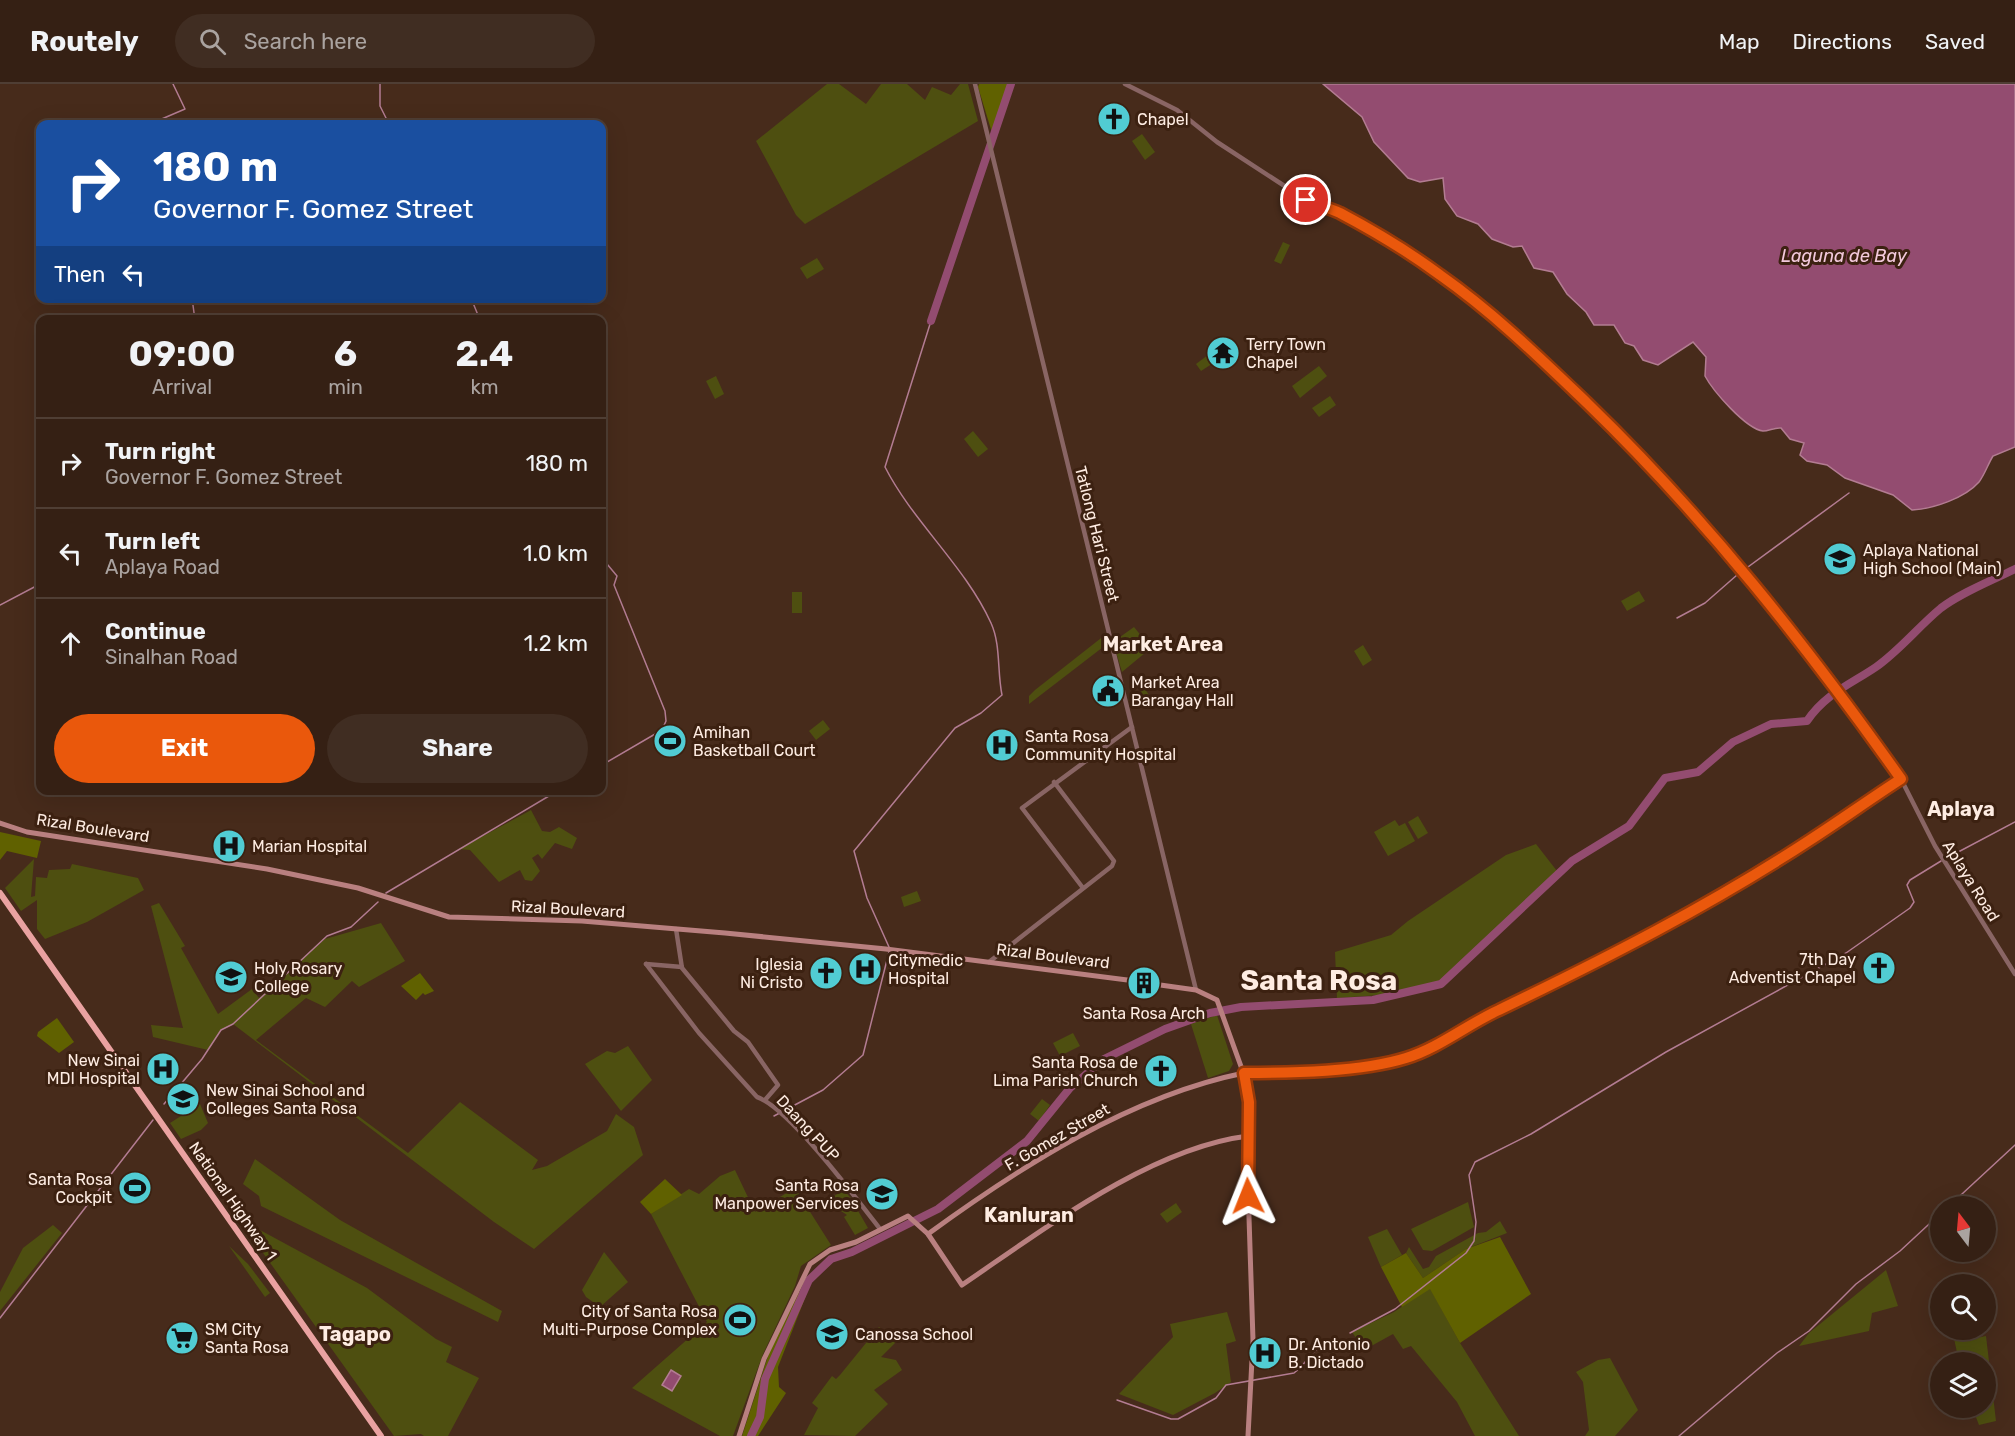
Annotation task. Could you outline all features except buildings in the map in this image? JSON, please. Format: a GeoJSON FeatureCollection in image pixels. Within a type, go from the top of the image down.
{"type":"FeatureCollection","features":[{"type":"Feature","properties":{"kind":"highway","name":"National Highway 1"},"geometry":{"type":"LineString","coordinates":[[0,893],[381,1436]]}},
{"type":"Feature","properties":{"kind":"main road","name":"Rizal Boulevard"},"geometry":{"type":"LineString","coordinates":[[0,823],[27,832],[267,869],[358,888],[449,917],[582,921],[676,929],[890,950],[1196,990],[1214,999],[1220,1005],[1244,1073],[1249,1102],[1253,1340],[1248,1436]]}},
{"type":"Feature","properties":{"kind":"main road","name":"F. Gomez Street"},"geometry":{"type":"LineString","coordinates":[[928,1234],[1093,1128],[1171,1096],[1244,1073]]}},
{"type":"Feature","properties":{"kind":"main road"},"geometry":{"type":"LineString","coordinates":[[739,1436],[764,1359],[810,1264],[830,1250],[856,1242],[908,1216],[928,1234],[962,1285],[1116,1185],[1186,1152],[1248,1136]]}},
{"type":"Feature","properties":{"kind":"street","name":"Tatlong Hari Street"},"geometry":{"type":"LineString","coordinates":[[975,84],[1196,990]]}},
{"type":"Feature","properties":{"kind":"street","name":"Aplaya Road"},"geometry":{"type":"LineString","coordinates":[[1125,84],[1177,110],[1218,142],[1306,200],[1338,213],[1439,274],[1526,344],[1620,434],[1743,571],[1840,694],[1901,779],[1943,859],[2015,974]]}},
{"type":"Feature","properties":{"kind":"street"},"geometry":{"type":"LineString","coordinates":[[1083,888],[1022,808],[1054,782],[1132,728]]}},
{"type":"Feature","properties":{"kind":"street"},"geometry":{"type":"LineString","coordinates":[[1244,1073],[1336,1069],[1388,1062],[1416,1055],[1481,1018],[1582,970],[1676,919],[1809,841],[1901,779]]}},
{"type":"Feature","properties":{"kind":"street"},"geometry":{"type":"LineString","coordinates":[[989,962],[1113,866],[1114,861],[1054,782]]}},
{"type":"Feature","properties":{"kind":"street"},"geometry":{"type":"LineString","coordinates":[[676,929],[682,968],[734,1031],[747,1042],[778,1085],[765,1100]]}},
{"type":"Feature","properties":{"kind":"street","name":"Daang PUP"},"geometry":{"type":"LineString","coordinates":[[682,968],[646,964],[717,1054],[757,1097],[765,1100],[807,1141],[880,1229]]}},
{"type":"Feature","properties":{"kind":"shaded area"},"geometry":{"type":"Polygon","coordinates":[[[827,84],[839,84],[866,104],[881,84],[907,84],[925,100],[932,87],[951,95],[960,84],[968,84],[978,121],[805,224],[796,215],[756,141],[827,84]]]}},
{"type":"Feature","properties":{"kind":"shaded area"},"geometry":{"type":"Polygon","coordinates":[[[979,84],[1011,84],[993,136],[978,87],[979,84]]]}},
{"type":"Feature","properties":{"kind":"shaded area"},"geometry":{"type":"Polygon","coordinates":[[[1142,134],[1155,152],[1145,160],[1132,141],[1142,134]]]}},
{"type":"Feature","properties":{"kind":"shaded area"},"geometry":{"type":"Polygon","coordinates":[[[1283,242],[1290,245],[1281,264],[1274,261],[1283,242]]]}},
{"type":"Feature","properties":{"kind":"shaded area"},"geometry":{"type":"Polygon","coordinates":[[[817,258],[824,269],[807,279],[800,268],[817,258]]]}},
{"type":"Feature","properties":{"kind":"shaded area"},"geometry":{"type":"Polygon","coordinates":[[[1212,352],[1218,360],[1201,371],[1196,364],[1212,352]]]}},
{"type":"Feature","properties":{"kind":"shaded area"},"geometry":{"type":"Polygon","coordinates":[[[1319,366],[1327,376],[1300,398],[1292,386],[1319,366]]]}},
{"type":"Feature","properties":{"kind":"shaded area"},"geometry":{"type":"Polygon","coordinates":[[[716,376],[724,394],[715,399],[706,381],[716,376]]]}},
{"type":"Feature","properties":{"kind":"shaded area"},"geometry":{"type":"Polygon","coordinates":[[[1330,396],[1336,405],[1319,417],[1312,408],[1330,396]]]}},
{"type":"Feature","properties":{"kind":"shaded area"},"geometry":{"type":"Polygon","coordinates":[[[973,431],[988,449],[978,457],[964,439],[973,431]]]}},
{"type":"Feature","properties":{"kind":"shaded area"},"geometry":{"type":"Polygon","coordinates":[[[1639,591],[1645,601],[1627,611],[1621,601],[1639,591]]]}},
{"type":"Feature","properties":{"kind":"shaded area"},"geometry":{"type":"Polygon","coordinates":[[[792,592],[802,592],[802,613],[792,613],[792,592]]]}},
{"type":"Feature","properties":{"kind":"shaded area"},"geometry":{"type":"Polygon","coordinates":[[[1134,627],[1151,648],[1122,672],[1113,642],[1134,627]]]}},
{"type":"Feature","properties":{"kind":"shaded area"},"geometry":{"type":"Polygon","coordinates":[[[1105,635],[1107,644],[1029,704],[1029,696],[1035,690],[1105,635]]]}},
{"type":"Feature","properties":{"kind":"shaded area"},"geometry":{"type":"Polygon","coordinates":[[[1363,645],[1372,660],[1363,666],[1354,651],[1363,645]]]}},
{"type":"Feature","properties":{"kind":"shaded area"},"geometry":{"type":"Polygon","coordinates":[[[1145,689],[1151,698],[1135,708],[1129,700],[1145,689]]]}},
{"type":"Feature","properties":{"kind":"shaded area"},"geometry":{"type":"Polygon","coordinates":[[[823,720],[830,729],[816,740],[809,731],[823,720]]]}},
{"type":"Feature","properties":{"kind":"shaded area"},"geometry":{"type":"Polygon","coordinates":[[[531,810],[542,831],[550,832],[559,827],[577,838],[572,849],[555,843],[542,859],[538,854],[532,858],[540,871],[532,881],[525,880],[520,870],[499,882],[470,850],[459,849],[531,810]]]}},
{"type":"Feature","properties":{"kind":"shaded area"},"geometry":{"type":"Polygon","coordinates":[[[1418,816],[1428,833],[1418,839],[1408,822],[1418,816]]]}},
{"type":"Feature","properties":{"kind":"shaded area"},"geometry":{"type":"Polygon","coordinates":[[[1395,820],[1399,826],[1405,823],[1415,841],[1388,856],[1374,832],[1395,820]]]}},
{"type":"Feature","properties":{"kind":"shaded area"},"geometry":{"type":"Polygon","coordinates":[[[0,832],[41,841],[37,858],[7,851],[0,860],[0,832]]]}},
{"type":"Feature","properties":{"kind":"shaded area"},"geometry":{"type":"Polygon","coordinates":[[[1536,844],[1557,871],[1440,982],[1395,994],[1337,998],[1335,952],[1391,935],[1506,855],[1536,844]]]}},
{"type":"Feature","properties":{"kind":"shaded area"},"geometry":{"type":"Polygon","coordinates":[[[34,859],[31,897],[35,896],[36,877],[47,878],[49,870],[70,869],[72,864],[138,878],[144,890],[87,922],[45,939],[37,929],[37,900],[21,911],[5,888],[34,859]]]}},
{"type":"Feature","properties":{"kind":"shaded area"},"geometry":{"type":"Polygon","coordinates":[[[917,891],[921,901],[904,907],[901,897],[917,891]]]}},
{"type":"Feature","properties":{"kind":"shaded area"},"geometry":{"type":"Polygon","coordinates":[[[159,903],[185,946],[181,948],[218,1014],[252,989],[259,998],[325,939],[381,923],[405,961],[359,987],[352,981],[325,1007],[306,998],[256,1040],[408,1153],[460,1102],[538,1160],[532,1170],[547,1166],[607,1131],[616,1114],[634,1127],[643,1155],[534,1249],[494,1222],[233,1024],[221,1030],[208,1050],[153,1037],[151,1025],[183,1028],[151,906],[159,903]]]}},
{"type":"Feature","properties":{"kind":"shaded area"},"geometry":{"type":"Polygon","coordinates":[[[420,973],[434,991],[425,995],[423,993],[416,1000],[401,986],[420,973]]]}},
{"type":"Feature","properties":{"kind":"shaded area"},"geometry":{"type":"Polygon","coordinates":[[[1217,1015],[1233,1064],[1229,1071],[1208,1078],[1191,1024],[1217,1015]]]}},
{"type":"Feature","properties":{"kind":"shaded area"},"geometry":{"type":"Polygon","coordinates":[[[57,1018],[74,1042],[59,1053],[37,1036],[38,1032],[57,1018]]]}},
{"type":"Feature","properties":{"kind":"shaded area"},"geometry":{"type":"Polygon","coordinates":[[[1073,1033],[1080,1046],[1060,1056],[1053,1043],[1073,1033]]]}},
{"type":"Feature","properties":{"kind":"shaded area"},"geometry":{"type":"Polygon","coordinates":[[[628,1046],[652,1080],[621,1111],[585,1064],[607,1051],[615,1053],[628,1046]]]}},
{"type":"Feature","properties":{"kind":"shaded area"},"geometry":{"type":"Polygon","coordinates":[[[1042,1099],[1050,1105],[1039,1121],[1030,1114],[1042,1099]]]}},
{"type":"Feature","properties":{"kind":"shaded area"},"geometry":{"type":"Polygon","coordinates":[[[200,1104],[208,1123],[201,1130],[181,1139],[170,1123],[200,1104]]]}},
{"type":"Feature","properties":{"kind":"shaded area"},"geometry":{"type":"Polygon","coordinates":[[[255,1159],[340,1220],[502,1311],[498,1322],[261,1206],[259,1196],[243,1184],[255,1159]]]}},
{"type":"Feature","properties":{"kind":"shaded area"},"geometry":{"type":"Polygon","coordinates":[[[735,1170],[755,1212],[795,1188],[831,1245],[801,1266],[795,1286],[763,1354],[733,1436],[720,1436],[632,1388],[707,1322],[651,1214],[689,1189],[699,1194],[720,1176],[735,1170]]]}},
{"type":"Feature","properties":{"kind":"shaded area"},"geometry":{"type":"Polygon","coordinates":[[[665,1179],[682,1195],[651,1214],[640,1202],[665,1179]]]}},
{"type":"Feature","properties":{"kind":"shaded area"},"geometry":{"type":"Polygon","coordinates":[[[844,1190],[859,1208],[857,1209],[868,1228],[855,1235],[844,1217],[847,1215],[832,1205],[829,1199],[844,1190]]]}},
{"type":"Feature","properties":{"kind":"shaded area"},"geometry":{"type":"Polygon","coordinates":[[[1468,1202],[1474,1227],[1432,1251],[1423,1250],[1411,1229],[1468,1202]]]}},
{"type":"Feature","properties":{"kind":"shaded area"},"geometry":{"type":"Polygon","coordinates":[[[1176,1203],[1182,1212],[1167,1223],[1160,1214],[1176,1203]]]}},
{"type":"Feature","properties":{"kind":"shaded area"},"geometry":{"type":"Polygon","coordinates":[[[238,1218],[367,1288],[436,1339],[452,1347],[446,1362],[479,1378],[448,1436],[421,1434],[394,1436],[238,1218]]]}},
{"type":"Feature","properties":{"kind":"shaded area"},"geometry":{"type":"Polygon","coordinates":[[[1500,1221],[1507,1233],[1466,1249],[1423,1278],[1406,1253],[1409,1247],[1423,1269],[1429,1267],[1436,1256],[1478,1233],[1486,1232],[1500,1221]]]}},
{"type":"Feature","properties":{"kind":"shaded area"},"geometry":{"type":"Polygon","coordinates":[[[53,1225],[62,1233],[0,1311],[0,1292],[23,1248],[53,1225]]]}},
{"type":"Feature","properties":{"kind":"shaded area"},"geometry":{"type":"Polygon","coordinates":[[[1387,1229],[1402,1255],[1381,1267],[1368,1237],[1387,1229]]]}},
{"type":"Feature","properties":{"kind":"shaded area"},"geometry":{"type":"Polygon","coordinates":[[[1500,1237],[1531,1294],[1460,1343],[1430,1289],[1402,1307],[1381,1267],[1406,1253],[1423,1278],[1466,1249],[1500,1237]]]}},
{"type":"Feature","properties":{"kind":"shaded area"},"geometry":{"type":"Polygon","coordinates":[[[229,1246],[248,1264],[270,1293],[265,1297],[229,1246]]]}},
{"type":"Feature","properties":{"kind":"shaded area"},"geometry":{"type":"Polygon","coordinates":[[[604,1252],[628,1282],[600,1307],[586,1297],[582,1290],[604,1252]]]}},
{"type":"Feature","properties":{"kind":"shaded area"},"geometry":{"type":"Polygon","coordinates":[[[1886,1270],[1898,1306],[1872,1313],[1869,1331],[1799,1346],[1809,1333],[1886,1270]]]}},
{"type":"Feature","properties":{"kind":"shaded area"},"geometry":{"type":"Polygon","coordinates":[[[1430,1288],[1460,1343],[1519,1436],[1475,1436],[1457,1402],[1411,1346],[1403,1349],[1393,1334],[1364,1350],[1352,1332],[1394,1312],[1430,1288]]]}},
{"type":"Feature","properties":{"kind":"shaded area"},"geometry":{"type":"Polygon","coordinates":[[[797,1292],[807,1293],[778,1367],[779,1387],[786,1393],[758,1436],[742,1436],[769,1353],[797,1292]]]}},
{"type":"Feature","properties":{"kind":"shaded area"},"geometry":{"type":"Polygon","coordinates":[[[1227,1312],[1236,1341],[1226,1344],[1231,1382],[1173,1415],[1119,1394],[1173,1337],[1170,1324],[1227,1312]]]}},
{"type":"Feature","properties":{"kind":"shaded area"},"geometry":{"type":"Polygon","coordinates":[[[879,1327],[896,1342],[881,1357],[896,1360],[902,1370],[874,1390],[888,1404],[855,1436],[804,1435],[818,1408],[812,1403],[832,1376],[836,1379],[840,1375],[879,1327]]]}},
{"type":"Feature","properties":{"kind":"shaded area"},"geometry":{"type":"Polygon","coordinates":[[[1954,1340],[1986,1340],[1988,1352],[1957,1352],[1954,1340]]]}},
{"type":"Feature","properties":{"kind":"shaded area"},"geometry":{"type":"Polygon","coordinates":[[[1610,1358],[1638,1410],[1615,1436],[1585,1436],[1589,1430],[1583,1382],[1576,1372],[1598,1360],[1610,1358]]]}},
{"type":"Feature","properties":{"kind":"shaded area"},"geometry":{"type":"Polygon","coordinates":[[[1976,1418],[1996,1418],[1996,1421],[1979,1425],[1976,1418]]]}},
{"type":"Feature","properties":{"kind":"water","name":"Laguna de Bay"},"geometry":{"type":"Polygon","coordinates":[[[1323,84],[2015,84],[2015,447],[1993,456],[1979,482],[1966,493],[1939,505],[1912,510],[1893,495],[1845,478],[1827,465],[1807,461],[1800,455],[1804,443],[1790,439],[1781,428],[1763,431],[1739,417],[1715,391],[1705,376],[1706,357],[1693,342],[1658,365],[1643,360],[1634,346],[1625,343],[1614,325],[1594,325],[1586,312],[1567,294],[1553,272],[1534,268],[1522,246],[1513,247],[1492,239],[1478,224],[1457,216],[1445,199],[1443,178],[1420,182],[1408,178],[1374,142],[1362,117],[1323,84]]]}},
{"type":"Feature","properties":{"kind":"water"},"geometry":{"type":"Polygon","coordinates":[[[671,1370],[681,1376],[672,1391],[662,1385],[671,1370]]]}},
{"type":"Feature","properties":{"kind":"waterway"},"geometry":{"type":"LineString","coordinates":[[159,120],[185,109],[173,84]]}},
{"type":"Feature","properties":{"kind":"waterway"},"geometry":{"type":"LineString","coordinates":[[380,84],[380,106],[387,120]]}},
{"type":"Feature","properties":{"kind":"waterway"},"geometry":{"type":"LineString","coordinates":[[931,321],[1011,84]]}},
{"type":"Feature","properties":{"kind":"waterway"},"geometry":{"type":"LineString","coordinates":[[193,303],[194,315]]}},
{"type":"Feature","properties":{"kind":"waterway"},"geometry":{"type":"LineString","coordinates":[[473,303],[478,315]]}},
{"type":"Feature","properties":{"kind":"waterway"},"geometry":{"type":"LineString","coordinates":[[889,947],[867,898],[854,851],[955,728],[981,713],[1002,695],[998,649],[991,623],[967,582],[910,507],[885,467],[931,321]]}},
{"type":"Feature","properties":{"kind":"waterway"},"geometry":{"type":"LineString","coordinates":[[1677,618],[1705,603],[1737,575],[1849,493]]}},
{"type":"Feature","properties":{"kind":"waterway"},"geometry":{"type":"LineString","coordinates":[[606,563],[617,576],[614,585],[665,711],[666,721],[662,730],[606,763]]}},
{"type":"Feature","properties":{"kind":"waterway"},"geometry":{"type":"LineString","coordinates":[[751,1436],[760,1417],[765,1379],[809,1280],[831,1259],[852,1252],[938,1209],[1027,1141],[1070,1088],[1104,1059],[1165,1029],[1210,1013],[1241,1007],[1373,1000],[1441,984],[1572,861],[1629,826],[1665,778],[1698,772],[1733,742],[1771,724],[1807,721],[1830,697],[1885,660],[1949,602],[2015,569]]}},
{"type":"Feature","properties":{"kind":"waterway"},"geometry":{"type":"LineString","coordinates":[[0,605],[36,586]]}},
{"type":"Feature","properties":{"kind":"waterway"},"geometry":{"type":"LineString","coordinates":[[386,893],[551,795]]}},
{"type":"Feature","properties":{"kind":"waterway"},"geometry":{"type":"LineString","coordinates":[[1945,859],[2015,822]]}},
{"type":"Feature","properties":{"kind":"waterway"},"geometry":{"type":"LineString","coordinates":[[1350,1333],[1395,1309],[1466,1253],[1474,1241],[1476,1222],[1469,1175],[1475,1162],[1531,1134],[1666,1052],[1846,953],[1910,908],[1914,902],[1907,885],[1910,880],[1941,861]]}},
{"type":"Feature","properties":{"kind":"waterway"},"geometry":{"type":"LineString","coordinates":[[164,1104],[202,1059],[221,1030],[233,1024],[327,936],[351,927],[378,902]]}},
{"type":"Feature","properties":{"kind":"waterway"},"geometry":{"type":"LineString","coordinates":[[774,1116],[823,1090],[863,1055],[889,952]]}},
{"type":"Feature","properties":{"kind":"waterway"},"geometry":{"type":"LineString","coordinates":[[0,1318],[153,1120]]}},
{"type":"Feature","properties":{"kind":"waterway"},"geometry":{"type":"LineString","coordinates":[[1960,1196],[2015,1145]]}},
{"type":"Feature","properties":{"kind":"waterway"},"geometry":{"type":"LineString","coordinates":[[1679,1436],[1777,1353],[1809,1331],[1856,1284],[1900,1251],[1930,1223]]}},
{"type":"Feature","properties":{"kind":"waterway"},"geometry":{"type":"LineString","coordinates":[[1117,1400],[1171,1419],[1178,1419],[1216,1398],[1226,1385],[1294,1373],[1324,1344]]}},
{"type":"Feature","properties":{"kind":"place","name":"Chapel"},"geometry":{"type":"Point","coordinates":[1114,119]}},
{"type":"Feature","properties":{"kind":"place","name":"Terry Town Chapel"},"geometry":{"type":"Point","coordinates":[1223,353]}},
{"type":"Feature","properties":{"kind":"place","name":"Aplaya National High School (Main)"},"geometry":{"type":"Point","coordinates":[1840,559]}},
{"type":"Feature","properties":{"kind":"place","name":"Market Area Barangay Hall"},"geometry":{"type":"Point","coordinates":[1108,691]}},
{"type":"Feature","properties":{"kind":"place","name":"Amihan Basketball Court"},"geometry":{"type":"Point","coordinates":[670,741]}},
{"type":"Feature","properties":{"kind":"place","name":"Santa Rosa Community Hospital"},"geometry":{"type":"Point","coordinates":[1002,745]}},
{"type":"Feature","properties":{"kind":"place","name":"Marian Hospital"},"geometry":{"type":"Point","coordinates":[229,846]}},
{"type":"Feature","properties":{"kind":"place","name":"7th Day Adventist Chapel"},"geometry":{"type":"Point","coordinates":[1879,968]}},
{"type":"Feature","properties":{"kind":"place","name":"Citymedic Hospital"},"geometry":{"type":"Point","coordinates":[865,969]}},
{"type":"Feature","properties":{"kind":"place","name":"Iglesia Ni Cristo"},"geometry":{"type":"Point","coordinates":[826,973]}},
{"type":"Feature","properties":{"kind":"place","name":"Holy Rosary College"},"geometry":{"type":"Point","coordinates":[231,977]}},
{"type":"Feature","properties":{"kind":"place","name":"Santa Rosa Arch"},"geometry":{"type":"Point","coordinates":[1144,983]}},
{"type":"Feature","properties":{"kind":"place","name":"New Sinai MDI Hospital"},"geometry":{"type":"Point","coordinates":[163,1069]}},
{"type":"Feature","properties":{"kind":"place","name":"Santa Rosa de Lima Parish Church"},"geometry":{"type":"Point","coordinates":[1161,1071]}},
{"type":"Feature","properties":{"kind":"place","name":"New Sinai School and Colleges Santa Rosa"},"geometry":{"type":"Point","coordinates":[183,1099]}},
{"type":"Feature","properties":{"kind":"place","name":"Santa Rosa Cockpit"},"geometry":{"type":"Point","coordinates":[135,1188]}},
{"type":"Feature","properties":{"kind":"place","name":"Santa Rosa Manpower Services"},"geometry":{"type":"Point","coordinates":[882,1194]}},
{"type":"Feature","properties":{"kind":"place","name":"City of Santa Rosa Multi-Purpose Complex"},"geometry":{"type":"Point","coordinates":[740,1320]}},
{"type":"Feature","properties":{"kind":"place","name":"Canossa School"},"geometry":{"type":"Point","coordinates":[832,1334]}},
{"type":"Feature","properties":{"kind":"place","name":"SM City Santa Rosa"},"geometry":{"type":"Point","coordinates":[182,1338]}},
{"type":"Feature","properties":{"kind":"place","name":"Dr. Antonio B. Dictado"},"geometry":{"type":"Point","coordinates":[1265,1353]}},
{"type":"Feature","properties":{"kind":"district","name":"Market Area"},"geometry":{"type":"Point","coordinates":[1163,644]}},
{"type":"Feature","properties":{"kind":"district","name":"Aplaya"},"geometry":{"type":"Point","coordinates":[1961,809]}},
{"type":"Feature","properties":{"kind":"district","name":"Santa Rosa"},"geometry":{"type":"Point","coordinates":[1319,980]}},
{"type":"Feature","properties":{"kind":"district","name":"Kanluran"},"geometry":{"type":"Point","coordinates":[1029,1215]}},
{"type":"Feature","properties":{"kind":"district","name":"Tagapo"},"geometry":{"type":"Point","coordinates":[355,1334]}},
{"type":"Feature","properties":{"kind":"route"},"geometry":{"type":"LineString","coordinates":[[1248,1196],[1249,1102],[1244,1073],[1336,1069],[1388,1062],[1416,1055],[1481,1018],[1606,958],[1676,919],[1809,841],[1901,779],[1840,694],[1742,569],[1620,434],[1526,344],[1439,274],[1388,240],[1338,213],[1306,200]]}}]}
